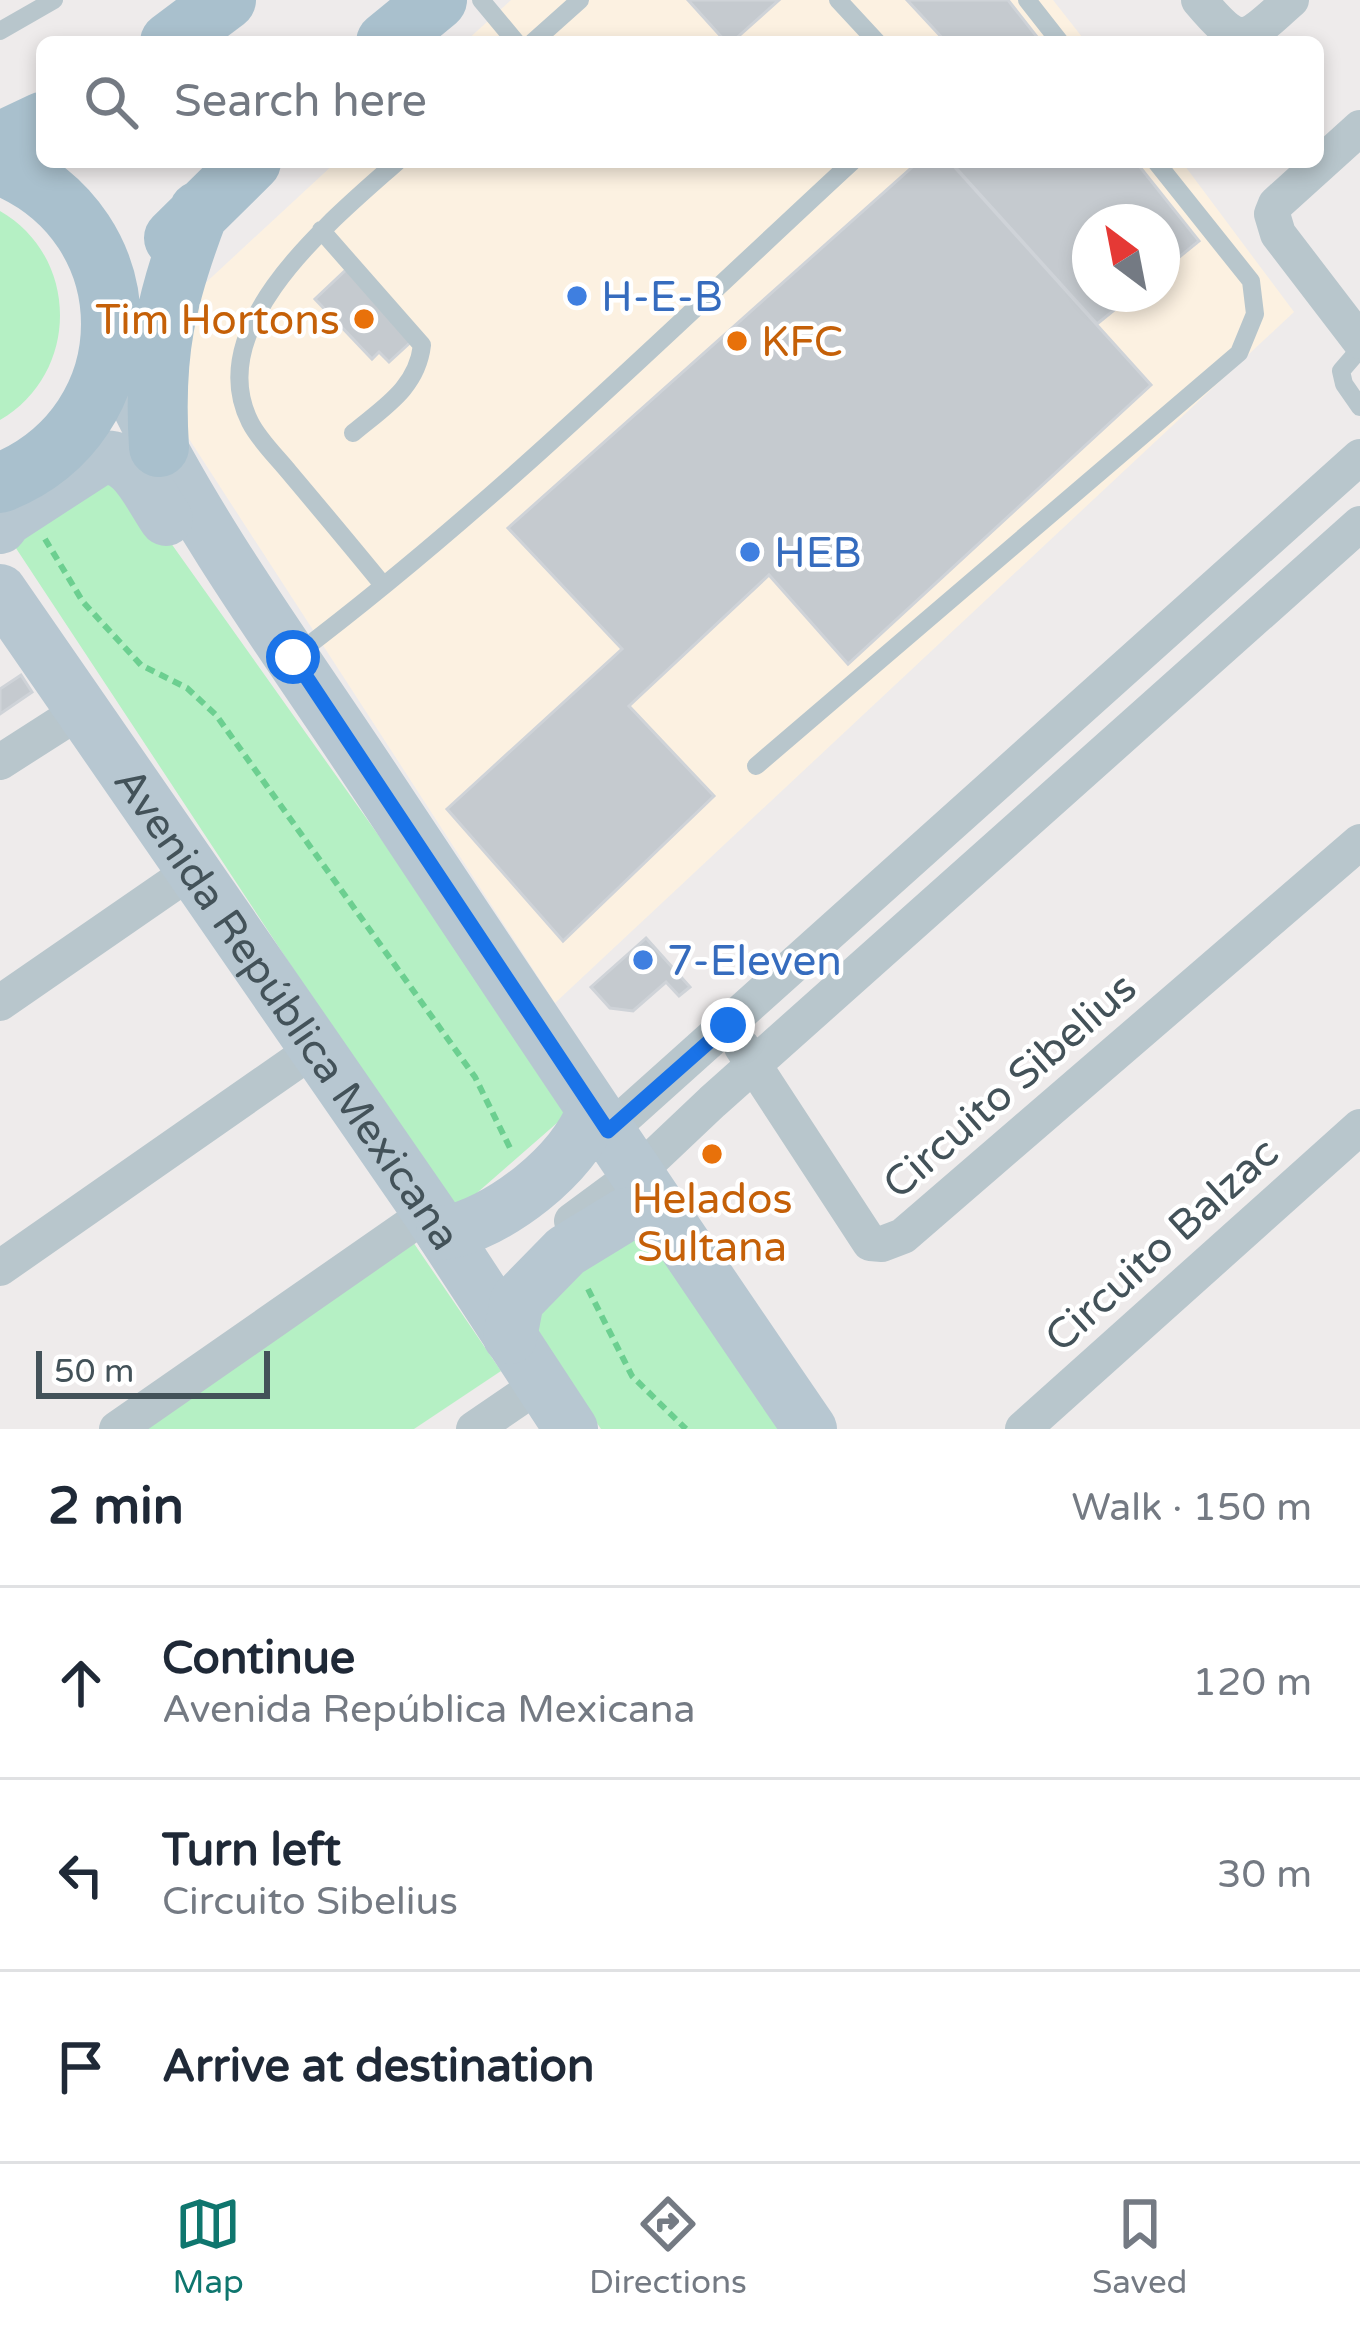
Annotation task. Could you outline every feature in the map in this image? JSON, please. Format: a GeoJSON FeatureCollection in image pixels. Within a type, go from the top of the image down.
{"type":"FeatureCollection","features":[{"type":"Feature","properties":{"kind":"main road"},"geometry":{"type":"LineString","coordinates":[[393,36],[437,0]]}},
{"type":"Feature","properties":{"kind":"main road"},"geometry":{"type":"LineString","coordinates":[[0,142],[36,125]]}},
{"type":"Feature","properties":{"kind":"main road"},"geometry":{"type":"LineString","coordinates":[[0,165],[40,185],[70,212],[92,244],[107,280],[111,334],[100,386],[83,420],[58,449],[27,472],[8,513],[57,634],[70,691]]}},
{"type":"Feature","properties":{"kind":"main road"},"geometry":{"type":"LineString","coordinates":[[111,334],[199,211],[245,168]]}},
{"type":"Feature","properties":{"kind":"main road"},"geometry":{"type":"LineString","coordinates":[[159,447],[156,364],[164,313],[199,211]]}},
{"type":"Feature","properties":{"kind":"main road"},"geometry":{"type":"LineString","coordinates":[[111,334],[159,447],[226,553],[810,1429]]}},
{"type":"Feature","properties":{"kind":"main road"},"geometry":{"type":"LineString","coordinates":[[8,513],[100,458],[113,456],[125,461],[188,552],[199,559],[226,553]]}},
{"type":"Feature","properties":{"kind":"main road","name":"Avenida República Mexicana"},"geometry":{"type":"LineString","coordinates":[[0,591],[317,1047],[571,1429]]}},
{"type":"Feature","properties":{"kind":"main road"},"geometry":{"type":"LineString","coordinates":[[577,1146],[625,1157],[625,1215],[566,1251],[517,1301],[464,1267],[464,1229],[532,1187],[577,1146]]}},
{"type":"Feature","properties":{"kind":"street"},"geometry":{"type":"LineString","coordinates":[[1199,0],[1226,32],[1236,36]]}},
{"type":"Feature","properties":{"kind":"street"},"geometry":{"type":"LineString","coordinates":[[1243,36],[1252,34],[1291,0]]}},
{"type":"Feature","properties":{"kind":"street"},"geometry":{"type":"LineString","coordinates":[[1324,161],[1360,128]]}},
{"type":"Feature","properties":{"kind":"street"},"geometry":{"type":"LineString","coordinates":[[1316,168],[1276,204],[1272,214],[1278,234],[1360,345]]}},
{"type":"Feature","properties":{"kind":"street"},"geometry":{"type":"LineString","coordinates":[[117,1429],[464,1267],[556,1232],[625,1157],[728,1025],[1360,458]]}},
{"type":"Feature","properties":{"kind":"street"},"geometry":{"type":"LineString","coordinates":[[464,1267],[537,1196],[625,1157],[754,1066],[1360,524]]}},
{"type":"Feature","properties":{"kind":"street"},"geometry":{"type":"LineString","coordinates":[[0,762],[70,691]]}},
{"type":"Feature","properties":{"kind":"street","name":"Circuito Sibelius"},"geometry":{"type":"LineString","coordinates":[[728,1025],[870,1243],[894,1240],[1360,842]]}},
{"type":"Feature","properties":{"kind":"street"},"geometry":{"type":"LineString","coordinates":[[0,1003],[194,869]]}},
{"type":"Feature","properties":{"kind":"street"},"geometry":{"type":"LineString","coordinates":[[0,1268],[317,1047]]}},
{"type":"Feature","properties":{"kind":"street","name":"Circuito Balzac"},"geometry":{"type":"LineString","coordinates":[[1023,1429],[1360,1127]]}},
{"type":"Feature","properties":{"kind":"street"},"geometry":{"type":"LineString","coordinates":[[474,1429],[540,1384]]}},
{"type":"Feature","properties":{"kind":"lane"},"geometry":{"type":"LineString","coordinates":[[0,31],[54,0]]}},
{"type":"Feature","properties":{"kind":"lane"},"geometry":{"type":"LineString","coordinates":[[481,0],[511,36]]}},
{"type":"Feature","properties":{"kind":"lane"},"geometry":{"type":"LineString","coordinates":[[540,36],[580,0]]}},
{"type":"Feature","properties":{"kind":"lane"},"geometry":{"type":"LineString","coordinates":[[838,0],[871,36]]}},
{"type":"Feature","properties":{"kind":"lane"},"geometry":{"type":"LineString","coordinates":[[1027,0],[1055,36]]}},
{"type":"Feature","properties":{"kind":"lane"},"geometry":{"type":"LineString","coordinates":[[383,585],[252,427],[237,379],[253,323],[284,272],[321,230],[390,168]]}},
{"type":"Feature","properties":{"kind":"lane"},"geometry":{"type":"LineString","coordinates":[[293,657],[602,395],[847,168]]}},
{"type":"Feature","properties":{"kind":"lane"},"geometry":{"type":"LineString","coordinates":[[756,766],[1240,353],[1255,314],[1251,281],[1161,168]]}},
{"type":"Feature","properties":{"kind":"lane"},"geometry":{"type":"LineString","coordinates":[[321,230],[422,345],[419,370],[402,392],[353,433]]}},
{"type":"Feature","properties":{"kind":"lane"},"geometry":{"type":"LineString","coordinates":[[1360,345],[1341,371],[1360,407]]}},
{"type":"Feature","properties":{"kind":"path"},"geometry":{"type":"LineString","coordinates":[[8,513],[40,531],[83,602],[141,665],[187,688],[216,715],[475,1077],[532,1187]]}},
{"type":"Feature","properties":{"kind":"path"},"geometry":{"type":"LineString","coordinates":[[566,1251],[632,1376],[686,1429]]}},
{"type":"Feature","properties":{"kind":"shaded area"},"geometry":{"type":"Polygon","coordinates":[[[511,0],[1053,0],[1081,36],[472,36],[511,0]]]}},
{"type":"Feature","properties":{"kind":"shaded area","name":"HEB"},"geometry":{"type":"Polygon","coordinates":[[[330,168],[1186,168],[1294,312],[555,1003],[132,351],[330,168]]]}},
{"type":"Feature","properties":{"kind":"green space"},"geometry":{"type":"Polygon","coordinates":[[[0,211],[26,231],[45,256],[60,315],[45,374],[26,399],[0,420],[0,211]]]}},
{"type":"Feature","properties":{"kind":"green space"},"geometry":{"type":"Polygon","coordinates":[[[114,463],[573,1109],[454,1213],[4,530],[114,463]]]}},
{"type":"Feature","properties":{"kind":"green space"},"geometry":{"type":"Polygon","coordinates":[[[635,1207],[787,1429],[601,1429],[518,1307],[635,1207]]]}},
{"type":"Feature","properties":{"kind":"green space"},"geometry":{"type":"Polygon","coordinates":[[[413,1242],[501,1371],[414,1429],[137,1429],[413,1242]]]}},
{"type":"Feature","properties":{"kind":"building"},"geometry":{"type":"Polygon","coordinates":[[[688,0],[779,0],[739,36],[721,36],[688,0]]]}},
{"type":"Feature","properties":{"kind":"building"},"geometry":{"type":"Polygon","coordinates":[[[907,0],[1008,0],[1036,36],[940,36],[907,0]]]}},
{"type":"Feature","properties":{"kind":"building","name":"HEB"},"geometry":{"type":"Polygon","coordinates":[[[911,168],[955,168],[1072,297],[1072,312],[1085,312],[1151,385],[848,664],[769,575],[629,706],[714,796],[563,941],[447,809],[622,649],[508,528],[911,168]]]}},
{"type":"Feature","properties":{"kind":"building"},"geometry":{"type":"Polygon","coordinates":[[[957,168],[1141,168],[1169,204],[1072,204],[1072,296],[957,168]]]}},
{"type":"Feature","properties":{"kind":"building"},"geometry":{"type":"Polygon","coordinates":[[[1180,217],[1199,241],[1180,256],[1180,217]]]}},
{"type":"Feature","properties":{"kind":"building","name":"Tim Hortons"},"geometry":{"type":"Polygon","coordinates":[[[348,268],[413,340],[389,362],[379,352],[372,359],[315,299],[348,268]]]}},
{"type":"Feature","properties":{"kind":"building"},"geometry":{"type":"Polygon","coordinates":[[[1086,312],[1112,312],[1097,324],[1086,312]]]}},
{"type":"Feature","properties":{"kind":"building"},"geometry":{"type":"Polygon","coordinates":[[[21,675],[32,692],[0,714],[0,689],[21,675]]]}},
{"type":"Feature","properties":{"kind":"building","name":"7-Eleven"},"geometry":{"type":"Polygon","coordinates":[[[646,938],[690,987],[679,996],[666,982],[633,1011],[610,1008],[591,987],[646,938]]]}},
{"type":"Feature","properties":{"kind":"place","name":"H-E-B"},"geometry":{"type":"Point","coordinates":[577,296]}},
{"type":"Feature","properties":{"kind":"place","name":"Tim Hortons"},"geometry":{"type":"Point","coordinates":[364,319]}},
{"type":"Feature","properties":{"kind":"place","name":"KFC"},"geometry":{"type":"Point","coordinates":[737,341]}},
{"type":"Feature","properties":{"kind":"place","name":"HEB"},"geometry":{"type":"Point","coordinates":[750,552]}},
{"type":"Feature","properties":{"kind":"place","name":"7-Eleven"},"geometry":{"type":"Point","coordinates":[643,960]}},
{"type":"Feature","properties":{"kind":"place","name":"Helados Sultana"},"geometry":{"type":"Point","coordinates":[712,1154]}},
{"type":"Feature","properties":{"kind":"route"},"geometry":{"type":"LineString","coordinates":[[293,657],[608,1131],[728,1025]]}}]}
